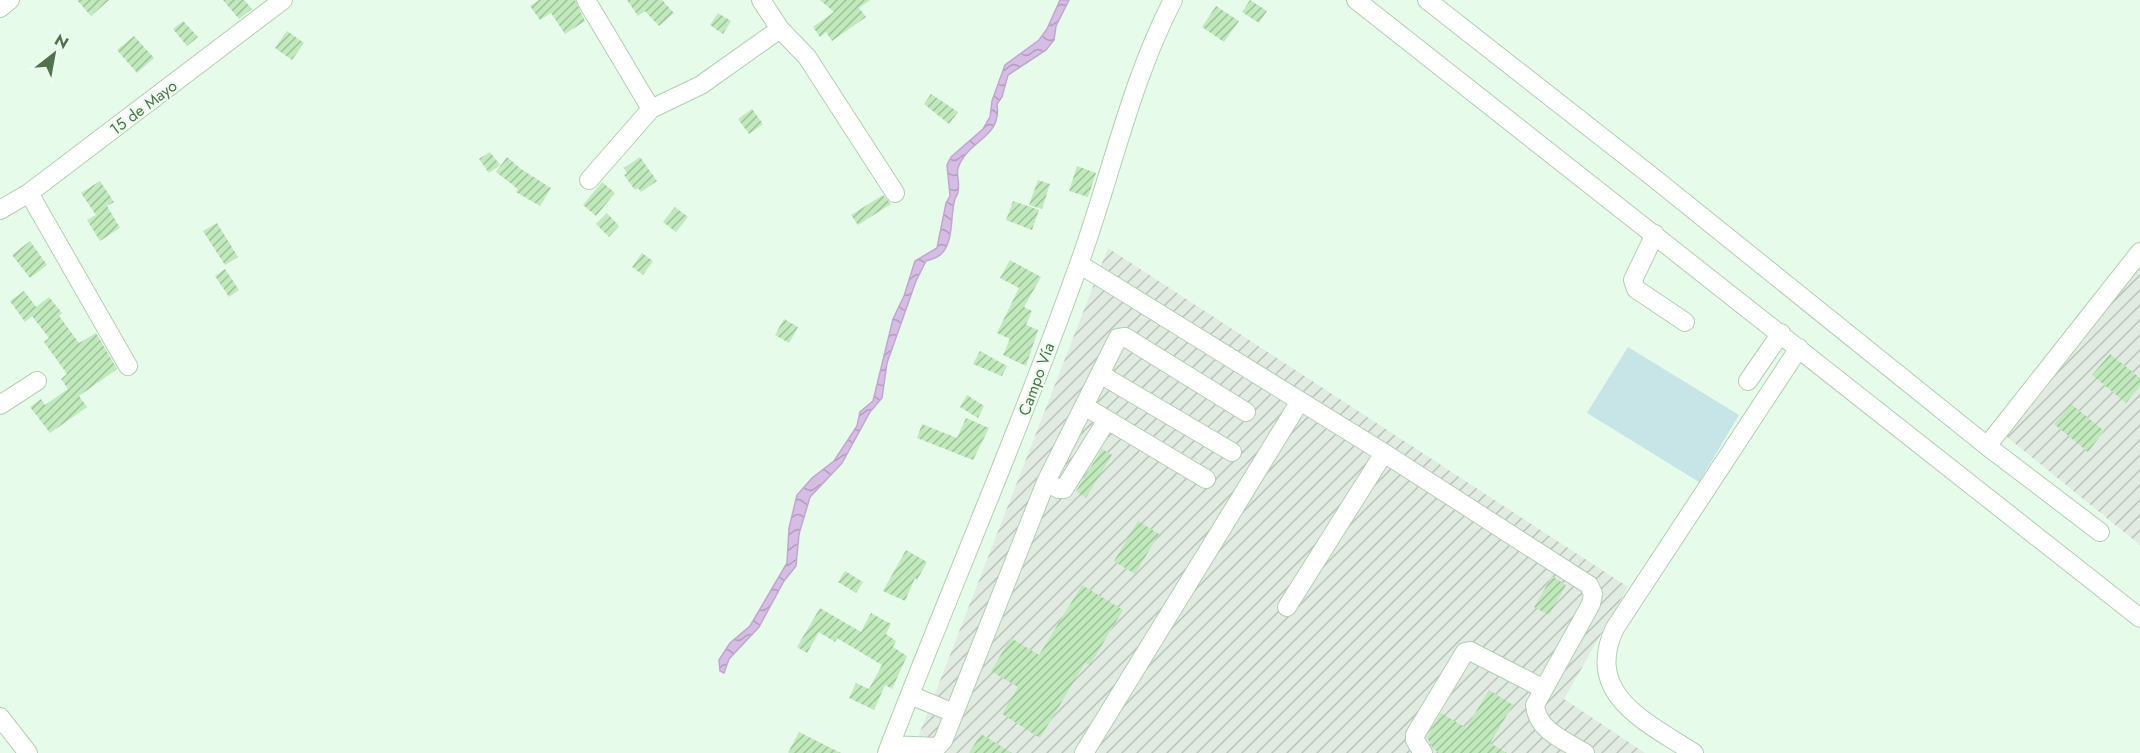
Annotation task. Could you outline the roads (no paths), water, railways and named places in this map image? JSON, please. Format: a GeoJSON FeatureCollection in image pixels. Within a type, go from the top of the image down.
{"type":"FeatureCollection","features":[{"type":"Feature","properties":{"kind":"street"},"geometry":{"type":"LineString","coordinates":[[0,8],[10,0]]}},
{"type":"Feature","properties":{"kind":"street","name":"15 de Mayo"},"geometry":{"type":"LineString","coordinates":[[0,210],[29,193],[283,0]]}},
{"type":"Feature","properties":{"kind":"street"},"geometry":{"type":"LineString","coordinates":[[586,0],[651,109]]}},
{"type":"Feature","properties":{"kind":"street"},"geometry":{"type":"LineString","coordinates":[[761,0],[780,29],[807,57],[895,193]]}},
{"type":"Feature","properties":{"kind":"street","name":"Campo Vía"},"geometry":{"type":"LineString","coordinates":[[889,749],[1017,428],[1079,264],[1152,41],[1173,0]]}},
{"type":"Feature","properties":{"kind":"street"},"geometry":{"type":"LineString","coordinates":[[1356,0],[2140,618]]}},
{"type":"Feature","properties":{"kind":"street"},"geometry":{"type":"LineString","coordinates":[[1427,0],[1664,186],[1987,446],[2100,532]]}},
{"type":"Feature","properties":{"kind":"street"},"geometry":{"type":"LineString","coordinates":[[589,180],[651,109],[701,85],[780,29]]}},
{"type":"Feature","properties":{"kind":"street"},"geometry":{"type":"LineString","coordinates":[[29,193],[128,366]]}},
{"type":"Feature","properties":{"kind":"street"},"geometry":{"type":"LineString","coordinates":[[1655,234],[1633,280],[1636,289],[1685,322]]}},
{"type":"Feature","properties":{"kind":"street"},"geometry":{"type":"LineString","coordinates":[[1987,446],[2140,252]]}},
{"type":"Feature","properties":{"kind":"street"},"geometry":{"type":"LineString","coordinates":[[1079,264],[1384,453],[1589,585],[1593,594],[1591,604],[1535,705],[1536,717],[1542,726],[1585,753]]}},
{"type":"Feature","properties":{"kind":"street"},"geometry":{"type":"LineString","coordinates":[[1748,381],[1781,333]]}},
{"type":"Feature","properties":{"kind":"street"},"geometry":{"type":"LineString","coordinates":[[889,749],[937,747],[943,741],[1046,482],[1118,338],[1125,338],[1246,412]]}},
{"type":"Feature","properties":{"kind":"street"},"geometry":{"type":"LineString","coordinates":[[1694,753],[1633,714],[1618,701],[1612,684],[1608,644],[1615,628],[1799,348]]}},
{"type":"Feature","properties":{"kind":"street"},"geometry":{"type":"LineString","coordinates":[[1100,374],[1232,452]]}},
{"type":"Feature","properties":{"kind":"street"},"geometry":{"type":"LineString","coordinates":[[0,405],[37,381]]}},
{"type":"Feature","properties":{"kind":"street"},"geometry":{"type":"LineString","coordinates":[[1084,753],[1300,401]]}},
{"type":"Feature","properties":{"kind":"street"},"geometry":{"type":"LineString","coordinates":[[1084,406],[1206,479]]}},
{"type":"Feature","properties":{"kind":"street"},"geometry":{"type":"LineString","coordinates":[[1046,482],[1059,489],[1064,489],[1107,420]]}},
{"type":"Feature","properties":{"kind":"street"},"geometry":{"type":"LineString","coordinates":[[1287,607],[1384,453]]}},
{"type":"Feature","properties":{"kind":"street"},"geometry":{"type":"LineString","coordinates":[[1423,753],[1414,741],[1415,735],[1465,652],[1470,651],[1544,689]]}},
{"type":"Feature","properties":{"kind":"street"},"geometry":{"type":"LineString","coordinates":[[910,695],[954,713]]}},
{"type":"Feature","properties":{"kind":"street"},"geometry":{"type":"LineString","coordinates":[[0,717],[27,753]]}},
{"type":"Feature","properties":{"kind":"water"},"geometry":{"type":"Polygon","coordinates":[[[1060,0],[1069,0],[1056,26],[1054,40],[1046,50],[1008,75],[1002,97],[997,104],[994,125],[963,158],[958,168],[958,193],[953,205],[948,242],[940,255],[926,261],[916,281],[887,363],[882,398],[870,412],[842,463],[810,497],[799,534],[796,566],[784,581],[759,627],[729,659],[724,673],[720,671],[719,660],[730,643],[750,626],[787,563],[789,528],[797,495],[812,478],[834,461],[857,426],[860,412],[873,401],[893,319],[904,296],[915,261],[937,248],[946,203],[950,196],[947,165],[951,157],[983,129],[990,117],[992,101],[1005,65],[1039,40],[1047,29],[1060,0]]]}}]}
